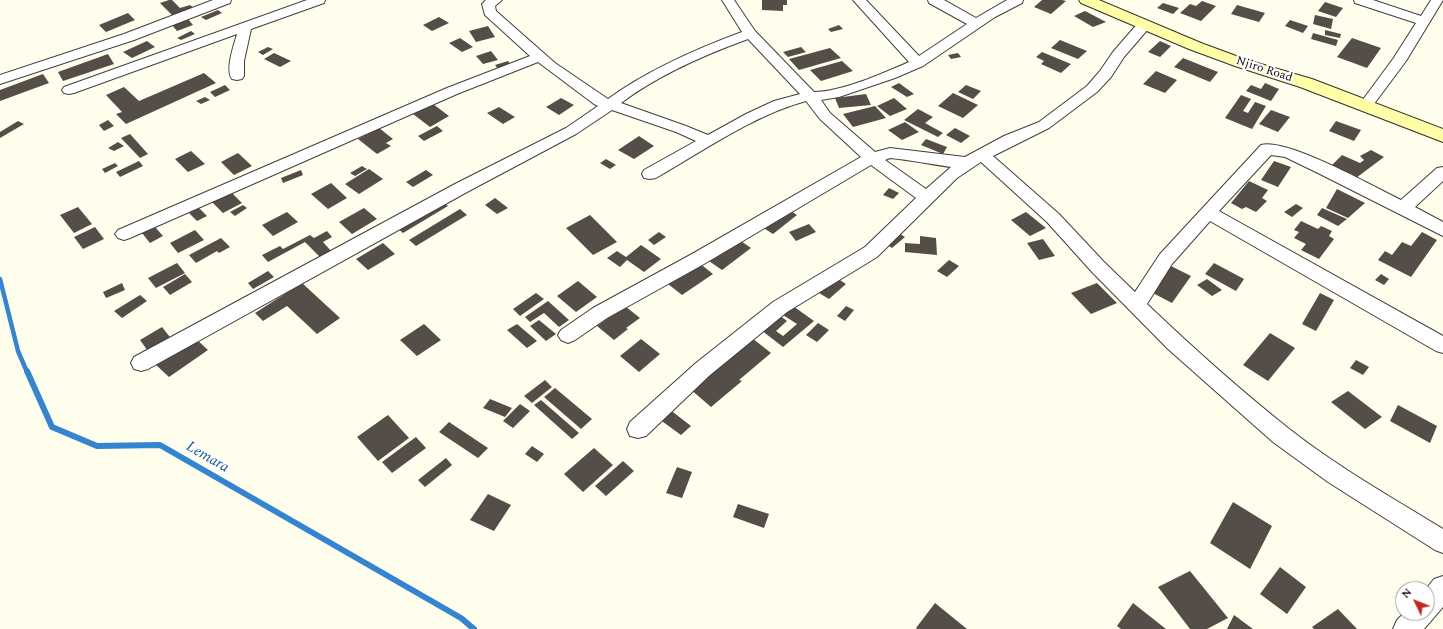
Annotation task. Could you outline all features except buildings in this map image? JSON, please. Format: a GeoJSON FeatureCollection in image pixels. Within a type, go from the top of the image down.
{"type":"FeatureCollection","features":[{"type":"Feature","properties":{"kind":"street"},"geometry":{"type":"LineString","coordinates":[[0,80],[129,37],[225,0]]}},
{"type":"Feature","properties":{"kind":"street"},"geometry":{"type":"LineString","coordinates":[[69,90],[319,0]]}},
{"type":"Feature","properties":{"kind":"street"},"geometry":{"type":"LineString","coordinates":[[496,0],[488,4],[490,12],[540,57],[588,94],[610,105],[682,129],[708,141]]}},
{"type":"Feature","properties":{"kind":"street"},"geometry":{"type":"LineString","coordinates":[[728,0],[750,34],[810,96],[831,121],[872,158],[926,197]]}},
{"type":"Feature","properties":{"kind":"street"},"geometry":{"type":"LineString","coordinates":[[859,0],[918,63]]}},
{"type":"Feature","properties":{"kind":"street"},"geometry":{"type":"LineString","coordinates":[[934,0],[976,23]]}},
{"type":"Feature","properties":{"kind":"street"},"geometry":{"type":"LineString","coordinates":[[650,174],[751,117],[779,104],[810,96],[834,94],[890,75],[918,63],[976,23],[1017,0]]}},
{"type":"Feature","properties":{"kind":"street","name":"Njiro Road"},"geometry":{"type":"LineString","coordinates":[[1086,0],[1240,63],[1306,83],[1366,104],[1443,136]]}},
{"type":"Feature","properties":{"kind":"street"},"geometry":{"type":"LineString","coordinates":[[1360,0],[1424,21]]}},
{"type":"Feature","properties":{"kind":"street"},"geometry":{"type":"LineString","coordinates":[[1366,104],[1400,61],[1437,0]]}},
{"type":"Feature","properties":{"kind":"street"},"geometry":{"type":"LineString","coordinates":[[638,429],[703,369],[780,308],[871,252],[951,174],[1010,140],[1044,125],[1092,89],[1106,74],[1118,55],[1144,25]]}},
{"type":"Feature","properties":{"kind":"street"},"geometry":{"type":"LineString","coordinates":[[237,76],[238,61],[245,27]]}},
{"type":"Feature","properties":{"kind":"street"},"geometry":{"type":"LineString","coordinates":[[141,363],[461,188],[571,131],[593,118],[624,94],[662,72],[717,46],[750,34]]}},
{"type":"Feature","properties":{"kind":"street"},"geometry":{"type":"LineString","coordinates":[[124,234],[452,91],[540,57]]}},
{"type":"Feature","properties":{"kind":"street"},"geometry":{"type":"LineString","coordinates":[[1137,304],[1166,259],[1267,149],[1289,153],[1404,208],[1443,230]]}},
{"type":"Feature","properties":{"kind":"street"},"geometry":{"type":"LineString","coordinates":[[568,335],[600,313],[704,256],[872,158],[890,153],[928,159],[975,159],[1053,218],[1098,267],[1175,343],[1281,435],[1336,476],[1443,542]]}},
{"type":"Feature","properties":{"kind":"street"},"geometry":{"type":"LineString","coordinates":[[1404,208],[1443,172]]}},
{"type":"Feature","properties":{"kind":"street"},"geometry":{"type":"LineString","coordinates":[[1208,212],[1443,345]]}},
{"type":"Feature","properties":{"kind":"street"},"geometry":{"type":"LineString","coordinates":[[1435,598],[1443,588]]}},
{"type":"Feature","properties":{"kind":"street"},"geometry":{"type":"LineString","coordinates":[[1406,629],[1414,621]]}},
{"type":"Feature","properties":{"kind":"waterway","name":"Lemara"},"geometry":{"type":"LineString","coordinates":[[0,279],[18,351],[27,372]]}},
{"type":"Feature","properties":{"kind":"waterway","name":"Lemara"},"geometry":{"type":"LineString","coordinates":[[27,371],[52,427],[97,446],[160,445],[461,618],[474,629]]}}]}
